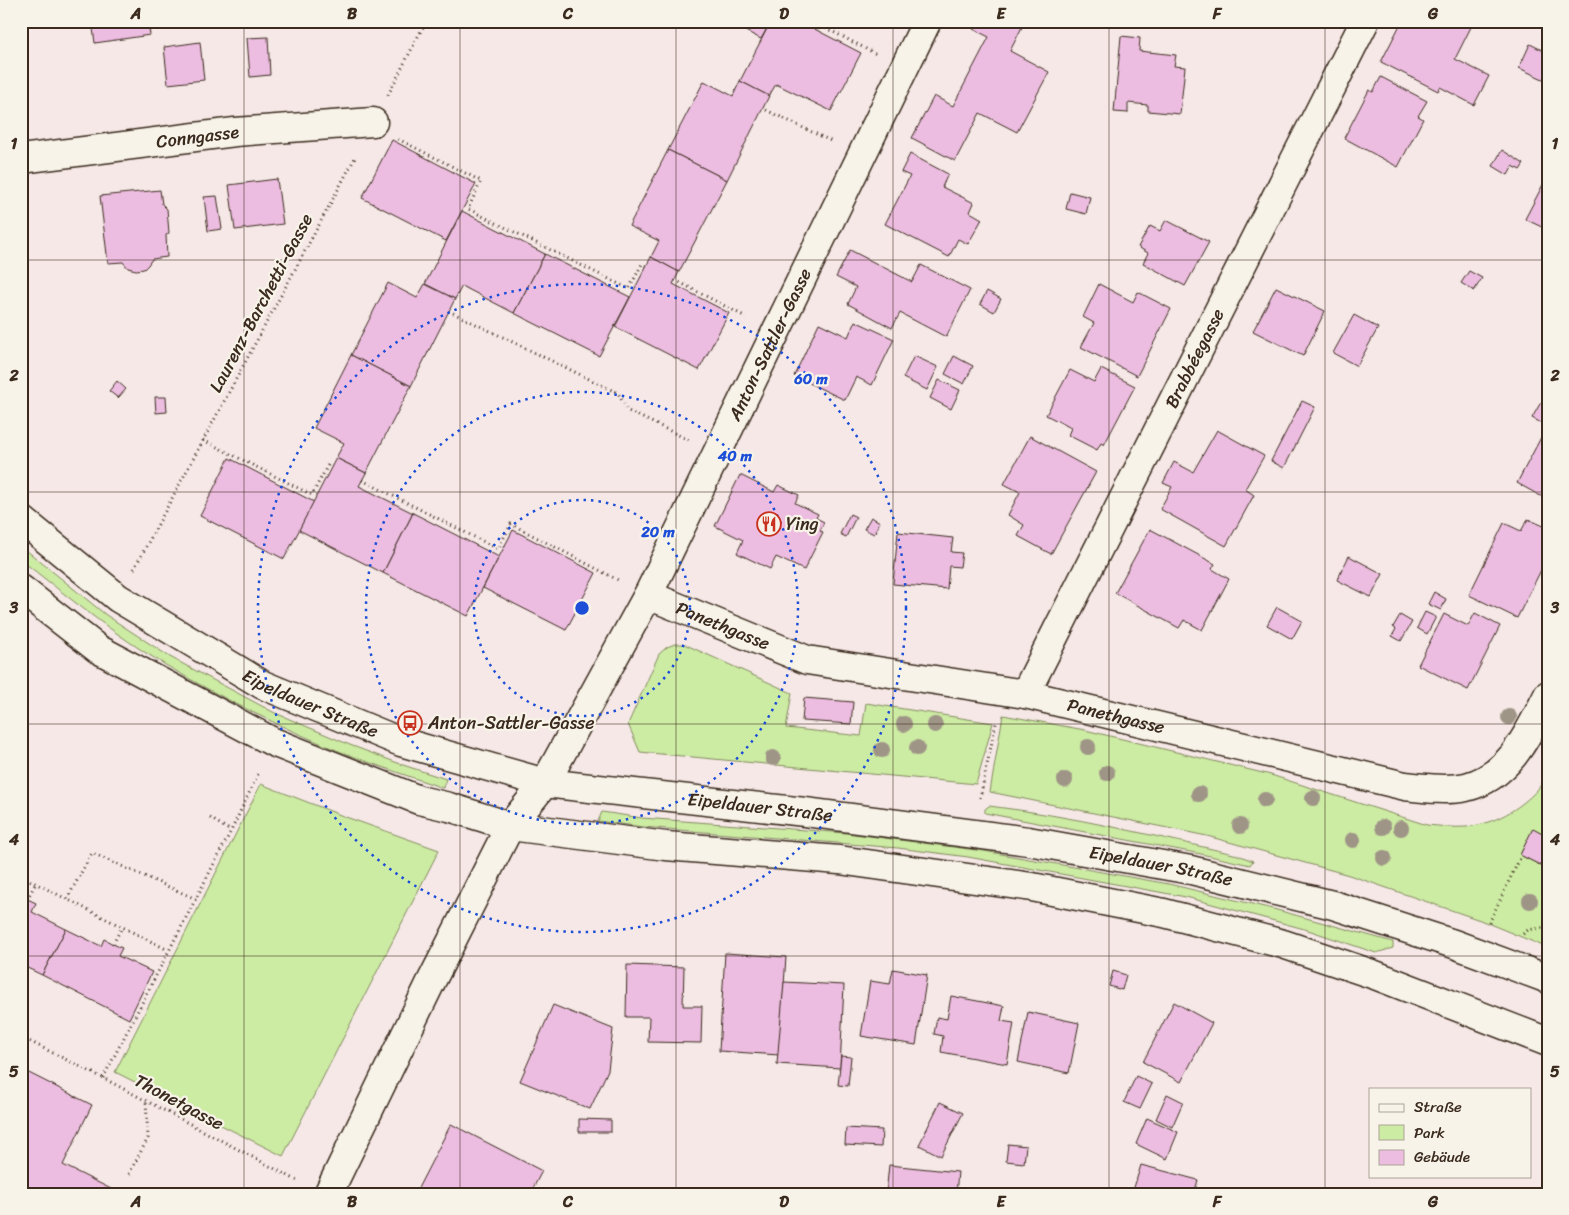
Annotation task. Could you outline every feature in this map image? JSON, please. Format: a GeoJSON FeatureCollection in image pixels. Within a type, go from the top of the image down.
{"type":"FeatureCollection","features":[{"type":"Feature","properties":{"kind":"street","name":"Anton-Sattler-Gasse"},"geometry":{"type":"LineString","coordinates":[[328,1194],[431,982],[510,826],[545,783],[648,595],[927,21]]}},
{"type":"Feature","properties":{"kind":"street","name":"Brabbéegasse"},"geometry":{"type":"LineString","coordinates":[[1014,693],[1365,21]]}},
{"type":"Feature","properties":{"kind":"street","name":"Conngasse"},"geometry":{"type":"LineString","coordinates":[[21,159],[234,132],[372,124]]}},
{"type":"Feature","properties":{"kind":"street","name":"Eipeldauer Straße"},"geometry":{"type":"LineString","coordinates":[[21,519],[118,598],[263,685],[401,742],[545,783],[805,812],[1018,840],[1191,870],[1333,905],[1454,944],[1548,979]]}},
{"type":"Feature","properties":{"kind":"street"},"geometry":{"type":"LineString","coordinates":[[21,589],[98,649],[274,742],[419,800],[449,807],[510,826],[666,846],[839,860],[1032,887],[1164,913],[1292,947],[1374,975],[1548,1042]]}},
{"type":"Feature","properties":{"kind":"street","name":"Panethgasse"},"geometry":{"type":"LineString","coordinates":[[648,595],[807,660],[1014,693],[1405,786],[1436,789],[1466,787],[1487,779],[1507,764],[1527,735],[1548,695]]}},
{"type":"Feature","properties":{"kind":"path","name":"Laurenz-Barchetti-Gasse"},"geometry":{"type":"LineString","coordinates":[[118,598],[426,21]]}},
{"type":"Feature","properties":{"kind":"path"},"geometry":{"type":"LineString","coordinates":[[812,21],[903,69]]}},
{"type":"Feature","properties":{"kind":"path"},"geometry":{"type":"LineString","coordinates":[[766,110],[861,156]]}},
{"type":"Feature","properties":{"kind":"path"},"geometry":{"type":"LineString","coordinates":[[372,124],[481,181],[468,209],[629,289],[642,264],[646,266]]}},
{"type":"Feature","properties":{"kind":"path"},"geometry":{"type":"LineString","coordinates":[[675,280],[776,332]]}},
{"type":"Feature","properties":{"kind":"path"},"geometry":{"type":"LineString","coordinates":[[453,313],[618,393],[628,411],[716,453]]}},
{"type":"Feature","properties":{"kind":"path"},"geometry":{"type":"LineString","coordinates":[[203,440],[312,494],[328,465],[332,466]]}},
{"type":"Feature","properties":{"kind":"path"},"geometry":{"type":"LineString","coordinates":[[362,480],[498,549],[511,524],[648,595]]}},
{"type":"Feature","properties":{"kind":"path"},"geometry":{"type":"LineString","coordinates":[[980,798],[1014,693]]}},
{"type":"Feature","properties":{"kind":"path"},"geometry":{"type":"LineString","coordinates":[[104,1078],[168,950],[231,831],[274,742]]}},
{"type":"Feature","properties":{"kind":"path"},"geometry":{"type":"LineString","coordinates":[[210,818],[231,831]]}},
{"type":"Feature","properties":{"kind":"path"},"geometry":{"type":"LineString","coordinates":[[67,899],[92,853],[196,899]]}},
{"type":"Feature","properties":{"kind":"path"},"geometry":{"type":"LineString","coordinates":[[1485,930],[1521,856]]}},
{"type":"Feature","properties":{"kind":"path"},"geometry":{"type":"LineString","coordinates":[[21,876],[168,950]]}},
{"type":"Feature","properties":{"kind":"path"},"geometry":{"type":"LineString","coordinates":[[27,899],[36,883]]}},
{"type":"Feature","properties":{"kind":"path"},"geometry":{"type":"LineString","coordinates":[[1521,936],[1528,930],[1548,926]]}},
{"type":"Feature","properties":{"kind":"path"},"geometry":{"type":"LineString","coordinates":[[113,944],[122,927]]}},
{"type":"Feature","properties":{"kind":"path","name":"Thonetgasse"},"geometry":{"type":"LineString","coordinates":[[21,1037],[104,1078],[299,1181]]}},
{"type":"Feature","properties":{"kind":"path"},"geometry":{"type":"LineString","coordinates":[[129,1174],[148,1138],[146,1100]]}},
{"type":"Feature","properties":{"kind":"green space"},"geometry":{"type":"Polygon","coordinates":[[[21,546],[106,615],[170,657],[273,712],[350,745],[446,779],[443,788],[367,762],[322,744],[254,713],[189,678],[146,653],[82,608],[21,560],[21,546]]]}},
{"type":"Feature","properties":{"kind":"green space"},"geometry":{"type":"Polygon","coordinates":[[[675,644],[684,644],[792,693],[786,728],[861,736],[866,703],[993,723],[976,784],[640,752],[628,724],[659,654],[667,647],[675,644]]]}},
{"type":"Feature","properties":{"kind":"green space"},"geometry":{"type":"Polygon","coordinates":[[[1003,715],[1085,730],[1271,775],[1427,825],[1466,827],[1487,823],[1523,803],[1539,787],[1548,772],[1548,836],[1533,829],[1520,855],[1548,869],[1548,948],[1480,920],[1349,875],[1207,836],[990,792],[1003,715]]]}},
{"type":"Feature","properties":{"kind":"green space"},"geometry":{"type":"Polygon","coordinates":[[[261,784],[439,850],[283,1156],[115,1072],[261,784]]]}},
{"type":"Feature","properties":{"kind":"green space"},"geometry":{"type":"Polygon","coordinates":[[[989,806],[1052,815],[1114,827],[1238,855],[1253,861],[1250,865],[985,813],[985,809],[989,806]]]}},
{"type":"Feature","properties":{"kind":"green space"},"geometry":{"type":"Polygon","coordinates":[[[602,812],[642,818],[846,833],[984,851],[1169,884],[1277,910],[1393,942],[1393,948],[1376,953],[1308,930],[1186,897],[968,857],[898,848],[643,827],[598,821],[602,812]]]}},
{"type":"Feature","properties":{"kind":"building"},"geometry":{"type":"Polygon","coordinates":[[[92,21],[148,21],[150,35],[95,43],[92,21]]]}},
{"type":"Feature","properties":{"kind":"building"},"geometry":{"type":"Polygon","coordinates":[[[726,21],[771,21],[761,39],[726,21]]]}},
{"type":"Feature","properties":{"kind":"building"},"geometry":{"type":"Polygon","coordinates":[[[771,21],[799,21],[861,53],[831,111],[776,84],[769,96],[740,81],[771,21]]]}},
{"type":"Feature","properties":{"kind":"building"},"geometry":{"type":"Polygon","coordinates":[[[977,21],[1025,21],[1010,51],[1049,72],[1017,132],[980,113],[955,161],[912,138],[934,96],[953,106],[989,37],[973,29],[977,21]]]}},
{"type":"Feature","properties":{"kind":"building"},"geometry":{"type":"Polygon","coordinates":[[[1402,21],[1465,21],[1472,25],[1455,59],[1489,76],[1474,105],[1440,87],[1438,91],[1381,62],[1402,21]]]}},
{"type":"Feature","properties":{"kind":"building"},"geometry":{"type":"Polygon","coordinates":[[[1121,36],[1140,38],[1139,51],[1176,55],[1174,66],[1185,67],[1180,114],[1148,111],[1148,105],[1128,103],[1128,113],[1114,112],[1121,36]]]}},
{"type":"Feature","properties":{"kind":"building"},"geometry":{"type":"Polygon","coordinates":[[[268,37],[270,75],[250,77],[247,38],[268,37]]]}},
{"type":"Feature","properties":{"kind":"building"},"geometry":{"type":"Polygon","coordinates":[[[200,42],[204,80],[168,84],[164,47],[200,42]]]}},
{"type":"Feature","properties":{"kind":"building"},"geometry":{"type":"Polygon","coordinates":[[[1530,44],[1548,53],[1548,74],[1545,80],[1519,68],[1530,44]]]}},
{"type":"Feature","properties":{"kind":"building"},"geometry":{"type":"Polygon","coordinates":[[[1381,77],[1427,101],[1418,116],[1423,119],[1398,167],[1344,138],[1369,90],[1373,92],[1381,77]]]}},
{"type":"Feature","properties":{"kind":"building"},"geometry":{"type":"Polygon","coordinates":[[[704,81],[733,96],[740,81],[769,96],[727,180],[668,150],[704,81]]]}},
{"type":"Feature","properties":{"kind":"building"},"geometry":{"type":"Polygon","coordinates":[[[392,140],[476,184],[446,241],[362,198],[392,140]]]}},
{"type":"Feature","properties":{"kind":"building"},"geometry":{"type":"Polygon","coordinates":[[[668,150],[727,180],[679,272],[651,257],[659,241],[629,226],[668,150]]]}},
{"type":"Feature","properties":{"kind":"building"},"geometry":{"type":"Polygon","coordinates":[[[1502,150],[1524,164],[1520,170],[1513,166],[1508,175],[1493,166],[1502,150]]]}},
{"type":"Feature","properties":{"kind":"building"},"geometry":{"type":"Polygon","coordinates":[[[910,154],[948,174],[942,187],[974,203],[970,212],[982,219],[968,244],[958,239],[949,257],[885,224],[910,176],[901,172],[910,154]]]}},
{"type":"Feature","properties":{"kind":"building"},"geometry":{"type":"Polygon","coordinates":[[[1548,175],[1548,230],[1525,219],[1548,175]]]}},
{"type":"Feature","properties":{"kind":"building"},"geometry":{"type":"Polygon","coordinates":[[[277,179],[283,224],[235,230],[229,185],[277,179]]]}},
{"type":"Feature","properties":{"kind":"building"},"geometry":{"type":"Polygon","coordinates":[[[160,190],[162,204],[167,209],[169,233],[166,235],[167,257],[152,259],[144,269],[136,270],[128,268],[123,262],[108,263],[100,196],[160,190]]]}},
{"type":"Feature","properties":{"kind":"building"},"geometry":{"type":"Polygon","coordinates":[[[1070,192],[1090,197],[1086,214],[1066,209],[1070,192]]]}},
{"type":"Feature","properties":{"kind":"building"},"geometry":{"type":"Polygon","coordinates":[[[217,196],[222,229],[208,231],[204,197],[217,196]]]}},
{"type":"Feature","properties":{"kind":"building"},"geometry":{"type":"Polygon","coordinates":[[[462,211],[545,254],[514,313],[462,286],[455,299],[425,284],[462,211]]]}},
{"type":"Feature","properties":{"kind":"building"},"geometry":{"type":"Polygon","coordinates":[[[1166,220],[1209,242],[1185,286],[1143,263],[1148,253],[1138,247],[1150,226],[1160,231],[1166,220]]]}},
{"type":"Feature","properties":{"kind":"building"},"geometry":{"type":"Polygon","coordinates":[[[850,250],[912,282],[921,265],[970,290],[946,337],[900,313],[892,328],[848,304],[856,287],[836,277],[850,250]]]}},
{"type":"Feature","properties":{"kind":"building"},"geometry":{"type":"Polygon","coordinates":[[[545,254],[630,297],[599,356],[514,313],[545,254]]]}},
{"type":"Feature","properties":{"kind":"building"},"geometry":{"type":"Polygon","coordinates":[[[651,257],[679,272],[673,284],[729,313],[699,370],[615,327],[651,257]]]}},
{"type":"Feature","properties":{"kind":"building"},"geometry":{"type":"Polygon","coordinates":[[[1469,271],[1482,278],[1474,291],[1461,283],[1469,271]]]}},
{"type":"Feature","properties":{"kind":"building"},"geometry":{"type":"Polygon","coordinates":[[[388,283],[417,298],[425,284],[455,299],[411,386],[351,355],[388,283]]]}},
{"type":"Feature","properties":{"kind":"building"},"geometry":{"type":"Polygon","coordinates":[[[1099,284],[1133,302],[1138,292],[1171,309],[1137,376],[1081,347],[1094,323],[1083,317],[1099,284]]]}},
{"type":"Feature","properties":{"kind":"building"},"geometry":{"type":"Polygon","coordinates":[[[1276,287],[1325,311],[1303,356],[1253,331],[1276,287]]]}},
{"type":"Feature","properties":{"kind":"building"},"geometry":{"type":"Polygon","coordinates":[[[987,291],[1001,299],[994,312],[980,304],[987,291]]]}},
{"type":"Feature","properties":{"kind":"building"},"geometry":{"type":"Polygon","coordinates":[[[1354,315],[1378,328],[1357,366],[1333,353],[1354,315]]]}},
{"type":"Feature","properties":{"kind":"building"},"geometry":{"type":"Polygon","coordinates":[[[855,321],[894,339],[872,385],[856,377],[845,400],[794,376],[819,323],[848,337],[855,321]]]}},
{"type":"Feature","properties":{"kind":"building"},"geometry":{"type":"Polygon","coordinates":[[[351,355],[411,386],[366,473],[336,458],[344,443],[314,428],[351,355]]]}},
{"type":"Feature","properties":{"kind":"building"},"geometry":{"type":"Polygon","coordinates":[[[914,356],[938,367],[927,390],[903,378],[914,356]]]}},
{"type":"Feature","properties":{"kind":"building"},"geometry":{"type":"Polygon","coordinates":[[[954,356],[973,366],[964,384],[945,374],[954,356]]]}},
{"type":"Feature","properties":{"kind":"building"},"geometry":{"type":"Polygon","coordinates":[[[1101,369],[1135,386],[1104,445],[1101,443],[1097,450],[1068,435],[1071,428],[1046,415],[1070,370],[1094,382],[1101,369]]]}},
{"type":"Feature","properties":{"kind":"building"},"geometry":{"type":"Polygon","coordinates":[[[939,380],[960,390],[951,409],[930,398],[939,380]]]}},
{"type":"Feature","properties":{"kind":"building"},"geometry":{"type":"Polygon","coordinates":[[[117,381],[126,389],[118,398],[109,391],[117,381]]]}},
{"type":"Feature","properties":{"kind":"building"},"geometry":{"type":"Polygon","coordinates":[[[155,397],[166,397],[167,412],[156,413],[155,397]]]}},
{"type":"Feature","properties":{"kind":"building"},"geometry":{"type":"Polygon","coordinates":[[[1302,401],[1315,407],[1284,468],[1271,461],[1302,401]]]}},
{"type":"Feature","properties":{"kind":"building"},"geometry":{"type":"Polygon","coordinates":[[[1541,402],[1548,406],[1548,500],[1517,483],[1547,426],[1532,418],[1541,402]]]}},
{"type":"Feature","properties":{"kind":"building"},"geometry":{"type":"Polygon","coordinates":[[[1217,430],[1264,456],[1245,489],[1254,495],[1226,546],[1160,509],[1172,487],[1163,483],[1174,462],[1193,472],[1217,430]]]}},
{"type":"Feature","properties":{"kind":"building"},"geometry":{"type":"Polygon","coordinates":[[[1030,436],[1096,472],[1051,554],[1018,536],[1024,525],[1008,515],[1020,492],[1004,484],[1030,436]]]}},
{"type":"Feature","properties":{"kind":"building"},"geometry":{"type":"Polygon","coordinates":[[[229,458],[314,502],[284,559],[200,516],[229,458]]]}},
{"type":"Feature","properties":{"kind":"building"},"geometry":{"type":"Polygon","coordinates":[[[336,458],[366,473],[359,486],[413,513],[383,573],[299,530],[336,458]]]}},
{"type":"Feature","properties":{"kind":"building","name":"Ying"},"geometry":{"type":"Polygon","coordinates":[[[740,475],[774,492],[778,485],[799,495],[795,503],[818,514],[816,518],[824,522],[820,531],[823,532],[804,570],[776,557],[770,569],[737,553],[743,540],[715,526],[740,475]]]}},
{"type":"Feature","properties":{"kind":"building"},"geometry":{"type":"Polygon","coordinates":[[[413,513],[499,557],[468,616],[383,573],[413,513]]]}},
{"type":"Feature","properties":{"kind":"building"},"geometry":{"type":"Polygon","coordinates":[[[850,514],[856,517],[846,537],[840,534],[850,514]]]}},
{"type":"Feature","properties":{"kind":"building"},"geometry":{"type":"Polygon","coordinates":[[[871,517],[880,522],[874,534],[864,529],[871,517]]]}},
{"type":"Feature","properties":{"kind":"building"},"geometry":{"type":"Polygon","coordinates":[[[1528,519],[1548,528],[1548,556],[1517,618],[1469,595],[1504,523],[1521,531],[1528,519]]]}},
{"type":"Feature","properties":{"kind":"building"},"geometry":{"type":"Polygon","coordinates":[[[1150,529],[1215,564],[1212,569],[1229,579],[1202,630],[1184,620],[1179,628],[1115,593],[1150,529]]]}},
{"type":"Feature","properties":{"kind":"building"},"geometry":{"type":"Polygon","coordinates":[[[513,530],[596,573],[566,630],[483,588],[513,530]]]}},
{"type":"Feature","properties":{"kind":"building"},"geometry":{"type":"Polygon","coordinates":[[[898,532],[953,538],[951,552],[962,553],[960,567],[949,566],[947,589],[893,584],[898,532]]]}},
{"type":"Feature","properties":{"kind":"building"},"geometry":{"type":"Polygon","coordinates":[[[1349,556],[1383,574],[1371,597],[1337,580],[1349,556]]]}},
{"type":"Feature","properties":{"kind":"building"},"geometry":{"type":"Polygon","coordinates":[[[1434,592],[1446,599],[1441,610],[1428,604],[1434,592]]]}},
{"type":"Feature","properties":{"kind":"building"},"geometry":{"type":"Polygon","coordinates":[[[1277,607],[1302,621],[1292,639],[1267,625],[1277,607]]]}},
{"type":"Feature","properties":{"kind":"building"},"geometry":{"type":"Polygon","coordinates":[[[1425,612],[1436,617],[1427,634],[1417,628],[1425,612]]]}},
{"type":"Feature","properties":{"kind":"building"},"geometry":{"type":"Polygon","coordinates":[[[1475,613],[1500,626],[1468,690],[1418,665],[1444,614],[1468,626],[1475,613]]]}},
{"type":"Feature","properties":{"kind":"building"},"geometry":{"type":"Polygon","coordinates":[[[1400,615],[1412,622],[1401,641],[1392,636],[1396,629],[1393,627],[1400,615]]]}},
{"type":"Feature","properties":{"kind":"building"},"geometry":{"type":"Polygon","coordinates":[[[804,698],[853,702],[851,724],[802,721],[804,698]]]}},
{"type":"Feature","properties":{"kind":"building"},"geometry":{"type":"Polygon","coordinates":[[[1533,828],[1548,836],[1548,869],[1520,855],[1533,828]]]}},
{"type":"Feature","properties":{"kind":"building"},"geometry":{"type":"Polygon","coordinates":[[[21,896],[36,903],[32,912],[66,929],[42,975],[21,965],[21,896]]]}},
{"type":"Feature","properties":{"kind":"building"},"geometry":{"type":"Polygon","coordinates":[[[66,929],[101,946],[104,939],[122,948],[118,956],[152,972],[129,1019],[42,975],[66,929]]]}},
{"type":"Feature","properties":{"kind":"building"},"geometry":{"type":"Polygon","coordinates":[[[725,953],[786,957],[779,1055],[719,1051],[725,953]]]}},
{"type":"Feature","properties":{"kind":"building"},"geometry":{"type":"Polygon","coordinates":[[[627,965],[684,967],[683,1006],[702,1006],[701,1043],[648,1042],[649,1017],[626,1017],[627,965]]]}},
{"type":"Feature","properties":{"kind":"building"},"geometry":{"type":"Polygon","coordinates":[[[893,969],[927,975],[916,1045],[861,1036],[870,981],[890,984],[893,969]]]}},
{"type":"Feature","properties":{"kind":"building"},"geometry":{"type":"Polygon","coordinates":[[[1113,971],[1126,975],[1122,990],[1109,986],[1113,971]]]}},
{"type":"Feature","properties":{"kind":"building"},"geometry":{"type":"Polygon","coordinates":[[[784,982],[844,985],[840,1068],[777,1064],[784,982]]]}},
{"type":"Feature","properties":{"kind":"building"},"geometry":{"type":"Polygon","coordinates":[[[951,996],[1004,1006],[1001,1021],[1014,1023],[1007,1064],[941,1052],[943,1036],[934,1034],[937,1017],[947,1019],[951,996]]]}},
{"type":"Feature","properties":{"kind":"building"},"geometry":{"type":"Polygon","coordinates":[[[1174,1002],[1212,1023],[1181,1082],[1143,1062],[1174,1002]]]}},
{"type":"Feature","properties":{"kind":"building"},"geometry":{"type":"Polygon","coordinates":[[[553,1005],[613,1029],[608,1070],[590,1109],[520,1081],[553,1005]]]}},
{"type":"Feature","properties":{"kind":"building"},"geometry":{"type":"Polygon","coordinates":[[[1028,1012],[1079,1023],[1069,1073],[1018,1062],[1028,1012]]]}},
{"type":"Feature","properties":{"kind":"building"},"geometry":{"type":"Polygon","coordinates":[[[841,1056],[851,1057],[848,1086],[838,1085],[841,1056]]]}},
{"type":"Feature","properties":{"kind":"building"},"geometry":{"type":"Polygon","coordinates":[[[21,1069],[92,1105],[63,1165],[121,1194],[21,1194],[21,1069]]]}},
{"type":"Feature","properties":{"kind":"building"},"geometry":{"type":"Polygon","coordinates":[[[1136,1076],[1152,1084],[1140,1109],[1124,1102],[1136,1076]]]}},
{"type":"Feature","properties":{"kind":"building"},"geometry":{"type":"Polygon","coordinates":[[[1167,1094],[1183,1102],[1172,1127],[1156,1119],[1167,1094]]]}},
{"type":"Feature","properties":{"kind":"building"},"geometry":{"type":"Polygon","coordinates":[[[940,1102],[963,1113],[941,1156],[919,1145],[940,1102]]]}},
{"type":"Feature","properties":{"kind":"building"},"geometry":{"type":"Polygon","coordinates":[[[1147,1118],[1178,1132],[1167,1159],[1136,1144],[1147,1118]]]}},
{"type":"Feature","properties":{"kind":"building"},"geometry":{"type":"Polygon","coordinates":[[[579,1119],[611,1120],[611,1132],[579,1132],[579,1119]]]}},
{"type":"Feature","properties":{"kind":"building"},"geometry":{"type":"Polygon","coordinates":[[[451,1124],[542,1171],[530,1194],[415,1194],[451,1124]]]}},
{"type":"Feature","properties":{"kind":"building"},"geometry":{"type":"Polygon","coordinates":[[[846,1128],[882,1130],[881,1147],[845,1145],[846,1128]]]}},
{"type":"Feature","properties":{"kind":"building"},"geometry":{"type":"Polygon","coordinates":[[[1008,1144],[1026,1146],[1024,1163],[1006,1161],[1008,1144]]]}},
{"type":"Feature","properties":{"kind":"building"},"geometry":{"type":"Polygon","coordinates":[[[889,1165],[958,1172],[956,1194],[886,1194],[889,1165]]]}},
{"type":"Feature","properties":{"kind":"building"},"geometry":{"type":"Polygon","coordinates":[[[1141,1165],[1198,1180],[1194,1194],[1132,1194],[1141,1165]]]}},
{"type":"Feature","properties":{"kind":"place","name":"Ying"},"geometry":{"type":"Point","coordinates":[769,524]}},
{"type":"Feature","properties":{"kind":"place","name":"Anton-Sattler-Gasse"},"geometry":{"type":"Point","coordinates":[410,723]}}]}
